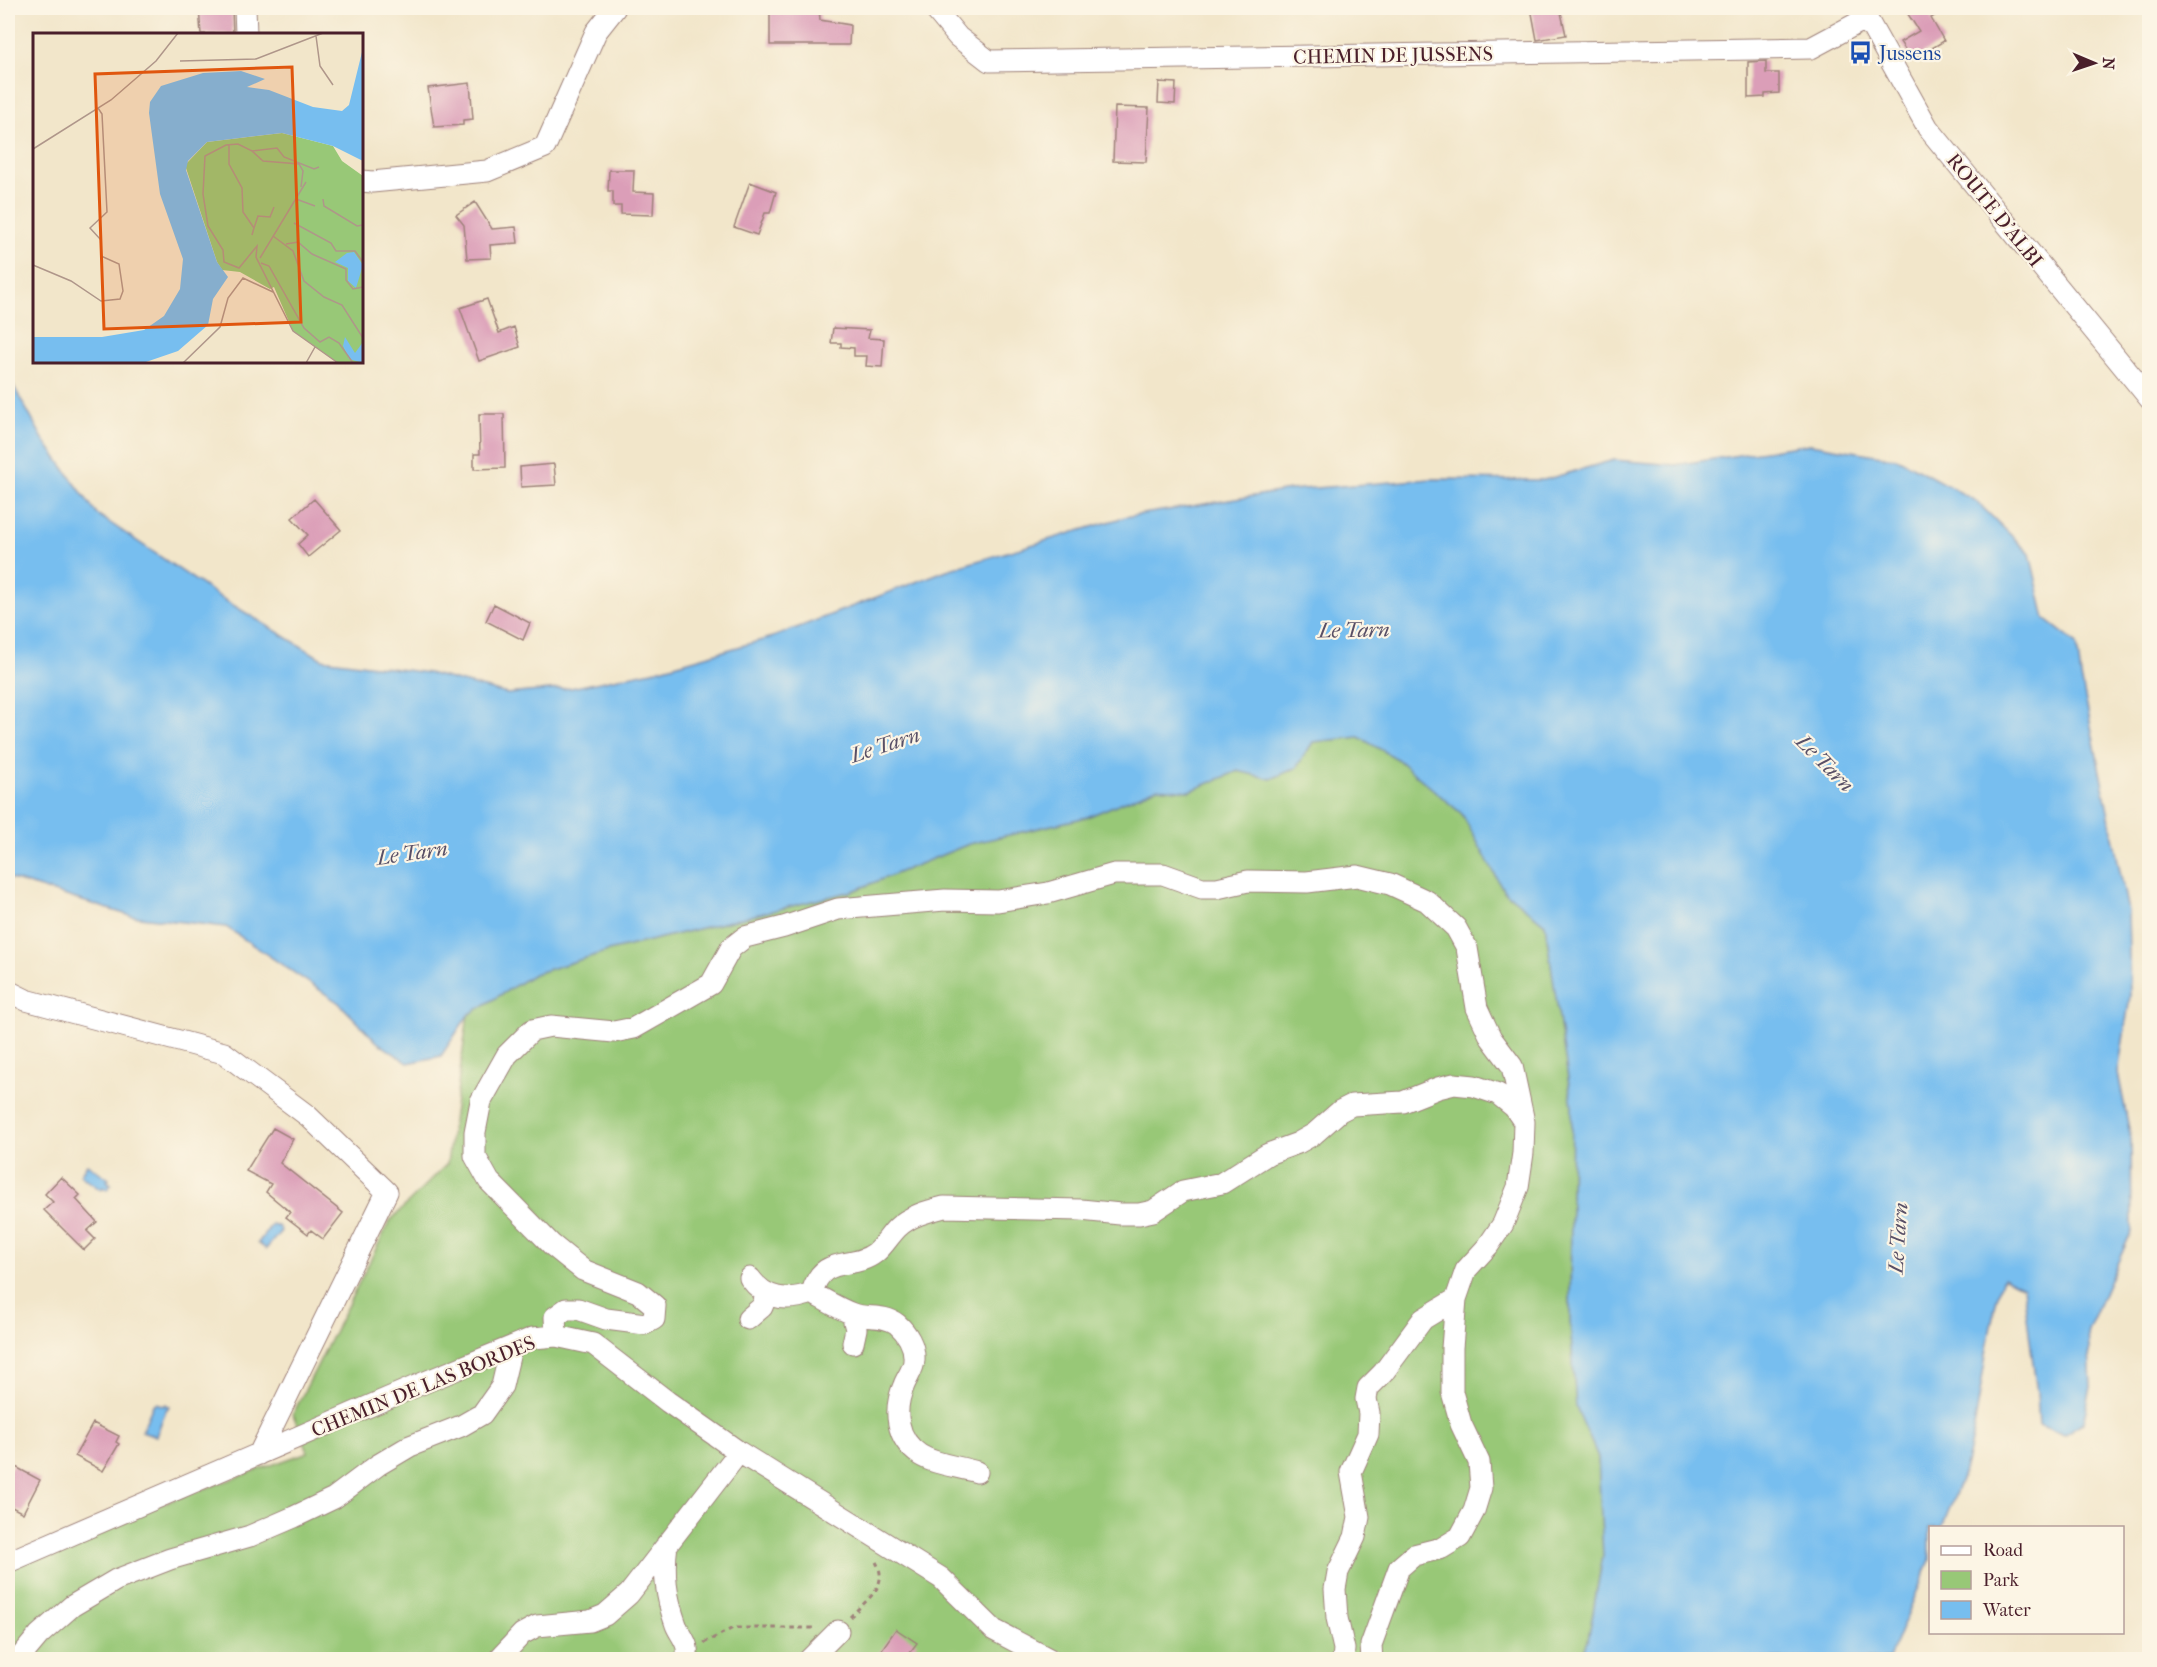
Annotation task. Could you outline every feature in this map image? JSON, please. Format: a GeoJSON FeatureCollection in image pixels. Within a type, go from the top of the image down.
{"type":"FeatureCollection","features":[{"type":"Feature","properties":{"kind":"street"},"geometry":{"type":"LineString","coordinates":[[244,8],[246,33]]}},
{"type":"Feature","properties":{"kind":"street"},"geometry":{"type":"LineString","coordinates":[[363,181],[487,171],[545,147],[596,32],[615,8]]}},
{"type":"Feature","properties":{"kind":"street","name":"CHEMIN DE JUSSENS"},"geometry":{"type":"LineString","coordinates":[[934,8],[958,38],[988,61],[1811,48],[1864,13]]}},
{"type":"Feature","properties":{"kind":"street","name":"ROUTE D'ALBI"},"geometry":{"type":"LineString","coordinates":[[1864,13],[1928,128],[2150,399]]}},
{"type":"Feature","properties":{"kind":"street"},"geometry":{"type":"LineString","coordinates":[[556,1336],[555,1317],[566,1309],[578,1309],[606,1319],[645,1324],[654,1319],[655,1306],[638,1292],[583,1270],[552,1245],[489,1181],[475,1156],[475,1132],[481,1101],[507,1055],[532,1030],[551,1026],[614,1032],[634,1028],[711,984],[731,948],[745,937],[838,909],[945,900],[998,901],[1048,893],[1114,874],[1163,874],[1202,888],[1217,888],[1248,881],[1306,882],[1357,876],[1390,884],[1427,901],[1456,928],[1467,948],[1477,1008],[1491,1038],[1512,1066],[1524,1122],[1523,1153],[1518,1187],[1503,1224],[1488,1246],[1466,1270],[1456,1299],[1452,1348],[1452,1392],[1461,1424],[1479,1462],[1481,1488],[1474,1511],[1460,1537],[1442,1548],[1414,1555],[1399,1568],[1371,1645],[1371,1659]]}},
{"type":"Feature","properties":{"kind":"street"},"geometry":{"type":"LineString","coordinates":[[8,991],[26,1000],[224,1053],[308,1116],[387,1192],[260,1454]]}},
{"type":"Feature","properties":{"kind":"street"},"geometry":{"type":"LineString","coordinates":[[812,1293],[814,1282],[824,1271],[840,1263],[874,1255],[898,1227],[925,1212],[944,1208],[1081,1210],[1139,1214],[1152,1210],[1183,1191],[1222,1183],[1268,1154],[1298,1143],[1314,1134],[1340,1111],[1352,1105],[1403,1102],[1454,1084],[1498,1094],[1514,1107],[1524,1122]]}},
{"type":"Feature","properties":{"kind":"street"},"geometry":{"type":"LineString","coordinates":[[750,1278],[756,1287],[782,1299],[800,1298],[812,1293]]}},
{"type":"Feature","properties":{"kind":"street"},"geometry":{"type":"LineString","coordinates":[[812,1293],[852,1314],[880,1317],[895,1323],[908,1336],[914,1358],[913,1367],[903,1387],[899,1402],[898,1422],[901,1434],[907,1444],[920,1455],[936,1462],[977,1472]]}},
{"type":"Feature","properties":{"kind":"street"},"geometry":{"type":"LineString","coordinates":[[748,1319],[762,1307],[767,1294]]}},
{"type":"Feature","properties":{"kind":"street"},"geometry":{"type":"LineString","coordinates":[[1343,1659],[1344,1648],[1337,1618],[1335,1589],[1338,1572],[1355,1537],[1359,1517],[1351,1472],[1368,1434],[1369,1413],[1366,1399],[1368,1388],[1383,1373],[1423,1319],[1456,1299]]}},
{"type":"Feature","properties":{"kind":"street"},"geometry":{"type":"LineString","coordinates":[[852,1314],[856,1329],[854,1343]]}},
{"type":"Feature","properties":{"kind":"street","name":"CHEMIN DE LAS BORDES"},"geometry":{"type":"LineString","coordinates":[[8,1562],[423,1383],[533,1338],[556,1336],[593,1344],[668,1402],[739,1452],[941,1578],[994,1630],[1047,1658]]}},
{"type":"Feature","properties":{"kind":"street"},"geometry":{"type":"LineString","coordinates":[[18,1659],[39,1635],[72,1606],[116,1580],[170,1559],[250,1536],[294,1517],[334,1498],[378,1465],[410,1446],[461,1426],[482,1414],[502,1386],[511,1348]]}},
{"type":"Feature","properties":{"kind":"street"},"geometry":{"type":"LineString","coordinates":[[498,1659],[522,1634],[537,1626],[590,1621],[605,1615],[629,1594],[739,1452]]}},
{"type":"Feature","properties":{"kind":"street"},"geometry":{"type":"LineString","coordinates":[[667,1543],[664,1564],[666,1595],[677,1627],[688,1646],[687,1656]]}},
{"type":"Feature","properties":{"kind":"street"},"geometry":{"type":"LineString","coordinates":[[809,1659],[838,1631]]}},
{"type":"Feature","properties":{"kind":"path"},"geometry":{"type":"LineString","coordinates":[[687,1656],[710,1639],[733,1628],[766,1627],[838,1631],[879,1585],[882,1576],[877,1563],[868,1556]]}},
{"type":"Feature","properties":{"kind":"green space"},"geometry":{"type":"Polygon","coordinates":[[[1359,737],[1396,758],[1462,814],[1504,891],[1545,924],[1572,1105],[1570,1320],[1576,1406],[1598,1457],[1603,1556],[1588,1641],[1581,1659],[8,1659],[8,1562],[49,1544],[308,1452],[293,1414],[390,1221],[447,1164],[468,1015],[534,974],[608,951],[853,891],[969,844],[1087,817],[1157,788],[1190,791],[1238,771],[1271,779],[1296,768],[1313,742],[1359,737]]]}},
{"type":"Feature","properties":{"kind":"water","name":"Le Tarn"},"geometry":{"type":"Polygon","coordinates":[[[8,376],[43,439],[97,514],[223,599],[322,659],[428,673],[507,694],[571,688],[657,670],[773,637],[947,570],[1125,517],[1290,490],[1431,479],[1544,480],[1614,460],[1675,465],[1810,444],[1899,459],[1976,501],[2030,554],[2045,619],[2077,644],[2081,677],[2128,911],[2130,996],[2118,1073],[2131,1139],[2132,1230],[2088,1330],[2091,1387],[2083,1423],[2064,1435],[2039,1425],[2023,1287],[2003,1277],[1991,1324],[1965,1467],[1942,1526],[1929,1526],[1929,1562],[1889,1659],[1581,1659],[1588,1641],[1603,1556],[1598,1457],[1576,1407],[1570,1320],[1572,1105],[1545,924],[1504,891],[1462,814],[1396,758],[1359,737],[1313,742],[1296,768],[1271,779],[1238,771],[1190,791],[1157,788],[1087,817],[969,844],[853,891],[608,951],[534,974],[468,1015],[441,1056],[408,1063],[377,1042],[339,1003],[226,927],[131,916],[8,878],[8,376]]]}},
{"type":"Feature","properties":{"kind":"water"},"geometry":{"type":"Polygon","coordinates":[[[87,1164],[109,1179],[107,1181],[111,1184],[107,1190],[103,1187],[101,1190],[80,1175],[87,1164]]]}},
{"type":"Feature","properties":{"kind":"water"},"geometry":{"type":"Polygon","coordinates":[[[272,1224],[278,1226],[281,1231],[266,1249],[258,1243],[272,1224]]]}},
{"type":"Feature","properties":{"kind":"water"},"geometry":{"type":"Polygon","coordinates":[[[156,1403],[164,1406],[166,1404],[169,1407],[156,1436],[142,1431],[156,1403]]]}},
{"type":"Feature","properties":{"kind":"building"},"geometry":{"type":"Polygon","coordinates":[[[199,8],[232,8],[233,33],[201,33],[199,8]]]}},
{"type":"Feature","properties":{"kind":"building"},"geometry":{"type":"Polygon","coordinates":[[[779,8],[819,8],[820,20],[850,25],[849,45],[770,45],[770,12],[779,12],[779,8]]]}},
{"type":"Feature","properties":{"kind":"building"},"geometry":{"type":"Polygon","coordinates":[[[1531,8],[1560,8],[1566,35],[1537,40],[1531,8]]]}},
{"type":"Feature","properties":{"kind":"building"},"geometry":{"type":"Polygon","coordinates":[[[1904,8],[1947,8],[1931,18],[1944,41],[1912,60],[1900,42],[1919,31],[1904,8]]]}},
{"type":"Feature","properties":{"kind":"building"},"geometry":{"type":"Polygon","coordinates":[[[1766,61],[1766,73],[1779,73],[1779,93],[1748,98],[1748,62],[1766,61]]]}},
{"type":"Feature","properties":{"kind":"building"},"geometry":{"type":"Polygon","coordinates":[[[1159,82],[1176,83],[1175,104],[1158,103],[1159,82]]]}},
{"type":"Feature","properties":{"kind":"building"},"geometry":{"type":"Polygon","coordinates":[[[470,83],[473,119],[463,120],[463,125],[434,127],[428,88],[470,83]]]}},
{"type":"Feature","properties":{"kind":"building"},"geometry":{"type":"Polygon","coordinates":[[[1115,107],[1149,108],[1146,162],[1113,161],[1115,107]]]}},
{"type":"Feature","properties":{"kind":"building"},"geometry":{"type":"Polygon","coordinates":[[[609,170],[634,170],[633,192],[654,193],[653,215],[621,214],[621,206],[613,206],[613,191],[608,191],[609,170]]]}},
{"type":"Feature","properties":{"kind":"building"},"geometry":{"type":"Polygon","coordinates":[[[750,182],[776,192],[770,213],[765,213],[757,235],[734,227],[750,182]]]}},
{"type":"Feature","properties":{"kind":"building"},"geometry":{"type":"Polygon","coordinates":[[[475,202],[492,229],[516,227],[518,243],[490,245],[491,258],[467,259],[464,225],[456,215],[475,202]]]}},
{"type":"Feature","properties":{"kind":"building"},"geometry":{"type":"Polygon","coordinates":[[[487,299],[499,333],[514,327],[520,347],[479,361],[460,308],[487,299]]]}},
{"type":"Feature","properties":{"kind":"building"},"geometry":{"type":"Polygon","coordinates":[[[833,328],[870,330],[868,338],[884,339],[882,367],[866,366],[867,356],[854,356],[854,348],[841,347],[841,343],[831,343],[833,328]]]}},
{"type":"Feature","properties":{"kind":"building"},"geometry":{"type":"Polygon","coordinates":[[[479,414],[504,414],[505,468],[474,469],[474,454],[480,454],[479,414]]]}},
{"type":"Feature","properties":{"kind":"building"},"geometry":{"type":"Polygon","coordinates":[[[554,464],[556,485],[521,487],[520,467],[554,464]]]}},
{"type":"Feature","properties":{"kind":"building"},"geometry":{"type":"Polygon","coordinates":[[[314,499],[341,530],[308,557],[298,544],[308,535],[292,518],[314,499]]]}},
{"type":"Feature","properties":{"kind":"building"},"geometry":{"type":"Polygon","coordinates":[[[494,604],[530,623],[523,640],[486,621],[494,604]]]}},
{"type":"Feature","properties":{"kind":"building"},"geometry":{"type":"Polygon","coordinates":[[[273,1128],[293,1139],[280,1163],[343,1213],[323,1239],[311,1230],[308,1234],[286,1217],[290,1212],[266,1192],[271,1184],[246,1171],[273,1128]]]}},
{"type":"Feature","properties":{"kind":"building"},"geometry":{"type":"Polygon","coordinates":[[[61,1177],[80,1195],[76,1199],[97,1222],[87,1231],[95,1239],[84,1250],[44,1210],[53,1202],[45,1194],[61,1177]]]}},
{"type":"Feature","properties":{"kind":"building"},"geometry":{"type":"Polygon","coordinates":[[[93,1423],[119,1436],[116,1442],[119,1444],[103,1471],[75,1456],[93,1423]]]}},
{"type":"Feature","properties":{"kind":"building"},"geometry":{"type":"Polygon","coordinates":[[[12,1465],[40,1480],[23,1513],[8,1505],[8,1472],[12,1465]]]}},
{"type":"Feature","properties":{"kind":"building"},"geometry":{"type":"Polygon","coordinates":[[[896,1629],[917,1643],[905,1659],[875,1659],[896,1629]]]}},
{"type":"Feature","properties":{"kind":"place","name":"Jussens"},"geometry":{"type":"Point","coordinates":[1861,53]}}]}
